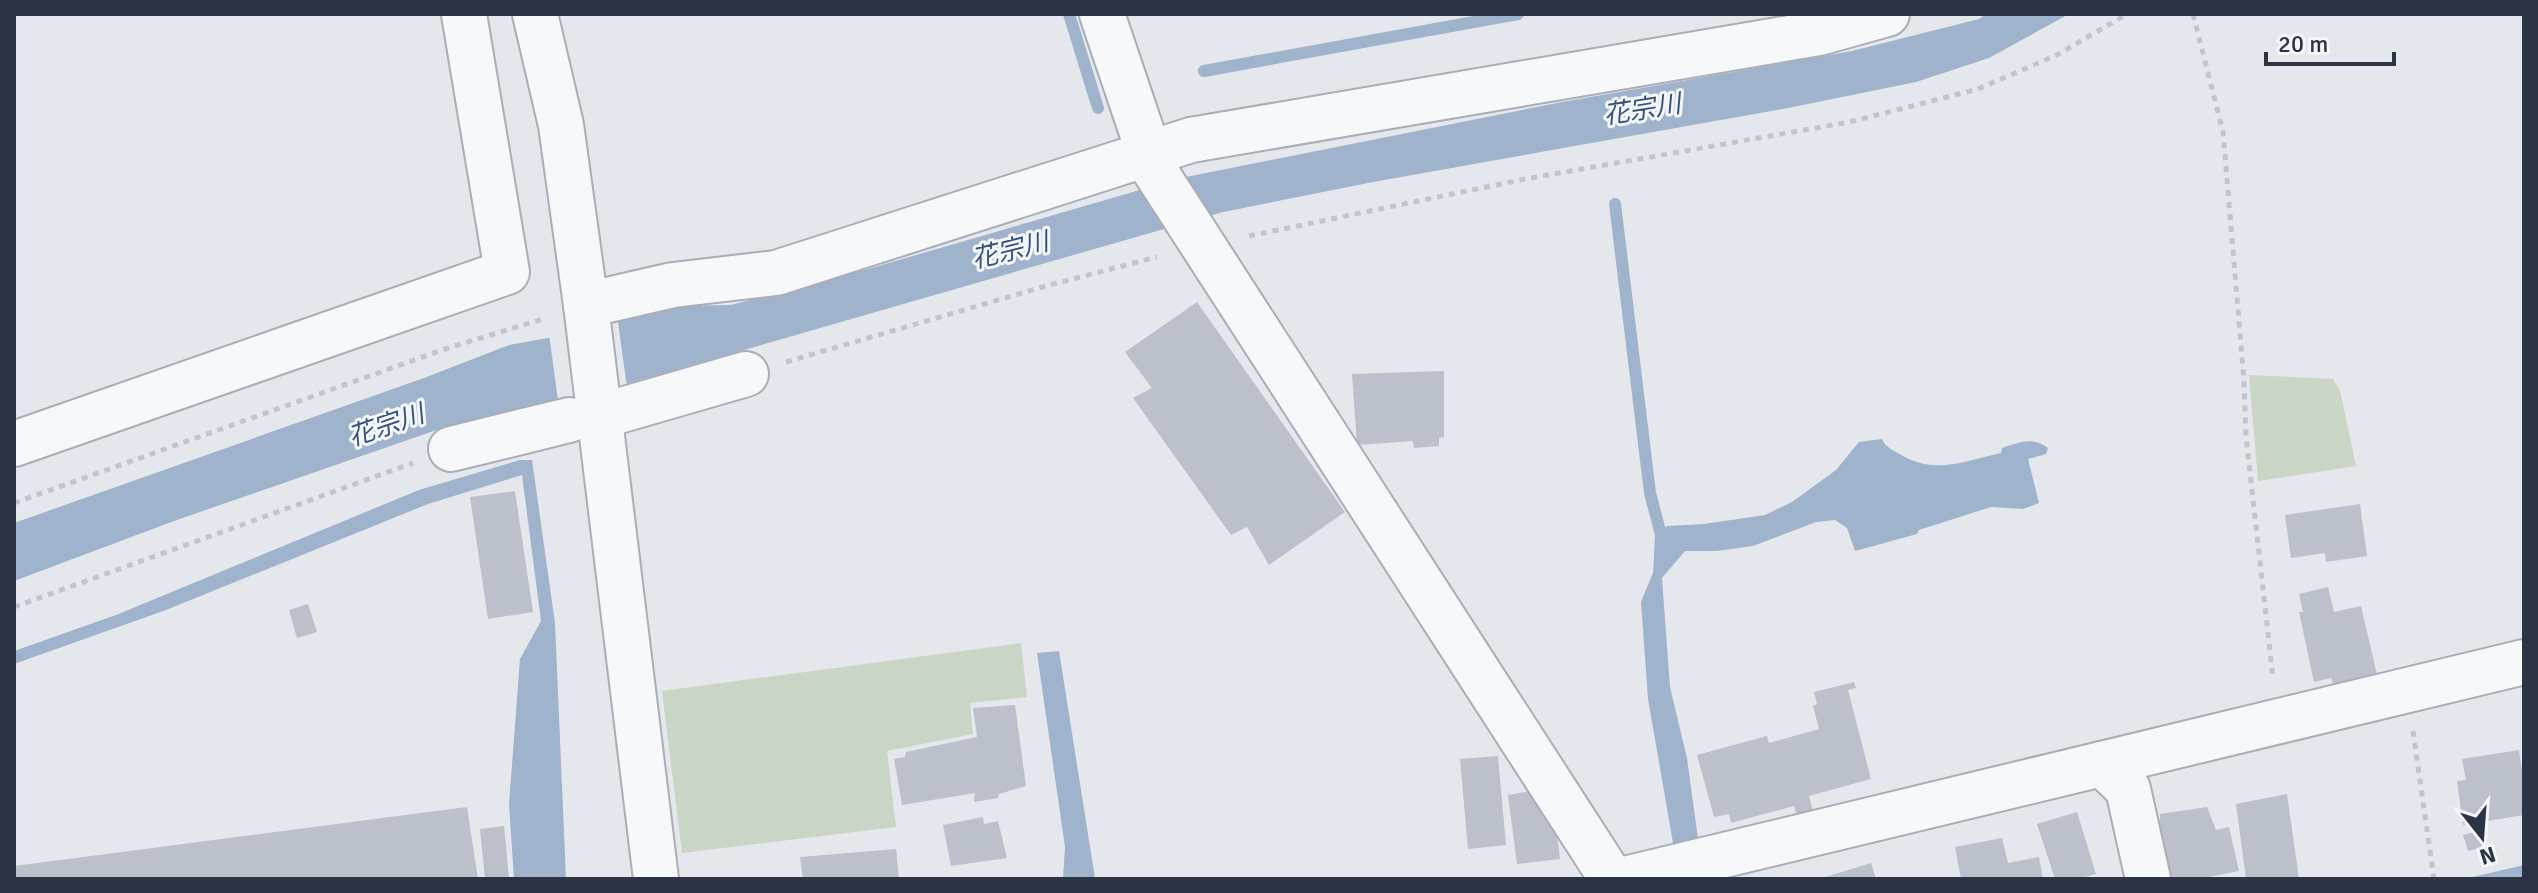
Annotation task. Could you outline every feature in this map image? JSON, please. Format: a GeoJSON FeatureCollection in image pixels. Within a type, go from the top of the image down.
{"type":"FeatureCollection","features":[{"type":"Feature","properties":{"kind":"street"},"geometry":{"type":"LineString","coordinates":[[14,444],[507,272],[464,14]]}},
{"type":"Feature","properties":{"kind":"street"},"geometry":{"type":"LineString","coordinates":[[535,14],[561,125],[577,312],[656,879]]}},
{"type":"Feature","properties":{"kind":"street"},"geometry":{"type":"LineString","coordinates":[[1102,14],[1152,162],[1197,238],[1612,879]]}},
{"type":"Feature","properties":{"kind":"street"},"geometry":{"type":"LineString","coordinates":[[577,312],[673,285],[776,273],[1152,162],[1191,140],[1819,33],[1887,14]]}},
{"type":"Feature","properties":{"kind":"street"},"geometry":{"type":"LineString","coordinates":[[451,449],[746,374]]}},
{"type":"Feature","properties":{"kind":"street"},"geometry":{"type":"LineString","coordinates":[[1625,879],[2524,662]]}},
{"type":"Feature","properties":{"kind":"street"},"geometry":{"type":"LineString","coordinates":[[2102,764],[2128,789],[2148,879]]}},
{"type":"Feature","properties":{"kind":"path"},"geometry":{"type":"LineString","coordinates":[[746,374],[1197,238],[1850,122],[1978,89],[2057,55],[2127,14]]}},
{"type":"Feature","properties":{"kind":"path"},"geometry":{"type":"LineString","coordinates":[[2193,14],[2223,132],[2246,437],[2277,721]]}},
{"type":"Feature","properties":{"kind":"path"},"geometry":{"type":"LineString","coordinates":[[14,503],[445,349],[577,312]]}},
{"type":"Feature","properties":{"kind":"path"},"geometry":{"type":"LineString","coordinates":[[14,607],[451,449]]}},
{"type":"Feature","properties":{"kind":"path"},"geometry":{"type":"LineString","coordinates":[[2408,690],[2434,879]]}},
{"type":"Feature","properties":{"kind":"green space"},"geometry":{"type":"Polygon","coordinates":[[[2249,375],[2333,379],[2340,391],[2356,466],[2258,481],[2249,375]]]}},
{"type":"Feature","properties":{"kind":"green space"},"geometry":{"type":"Polygon","coordinates":[[[1021,643],[1027,697],[970,703],[973,734],[887,751],[896,827],[682,853],[662,691],[1021,643]]]}},
{"type":"Feature","properties":{"kind":"water","name":"花宗川"},"geometry":{"type":"Polygon","coordinates":[[[1987,14],[2069,14],[1989,58],[1916,82],[1223,212],[532,411],[451,425],[174,521],[14,581],[14,523],[509,345],[548,338],[666,306],[731,305],[875,267],[1181,178],[1562,102],[1852,51],[1979,19],[1987,14]]]}},
{"type":"Feature","properties":{"kind":"water"},"geometry":{"type":"Polygon","coordinates":[[[1882,439],[1901,455],[1914,461],[1938,465],[2001,453],[2002,448],[2020,443],[2031,441],[2042,444],[2048,448],[2046,454],[2028,459],[2039,503],[2023,509],[1991,507],[1919,530],[1917,534],[1855,551],[1847,528],[1835,520],[1816,522],[1753,546],[1685,551],[1662,578],[1670,687],[1687,758],[1698,839],[1698,879],[1676,879],[1673,843],[1648,699],[1641,602],[1653,573],[1655,535],[1667,526],[1765,515],[1792,502],[1836,470],[1859,442],[1882,439]]]}},
{"type":"Feature","properties":{"kind":"water"},"geometry":{"type":"Polygon","coordinates":[[[520,460],[532,460],[555,623],[566,879],[514,879],[509,804],[520,659],[541,621],[522,475],[428,504],[166,610],[14,664],[14,651],[116,615],[419,490],[520,460]]]}},
{"type":"Feature","properties":{"kind":"water"},"geometry":{"type":"Polygon","coordinates":[[[1059,651],[1095,879],[1063,879],[1065,847],[1037,653],[1059,651]]]}},
{"type":"Feature","properties":{"kind":"water"},"geometry":{"type":"Polygon","coordinates":[[[2524,865],[2524,879],[2464,879],[2524,865]]]}},
{"type":"Feature","properties":{"kind":"pier"},"geometry":{"type":"Polygon","coordinates":[[[617,315],[627,388],[559,408],[549,334],[617,315]]]}},
{"type":"Feature","properties":{"kind":"building"},"geometry":{"type":"Polygon","coordinates":[[[1197,302],[1345,512],[1269,565],[1247,527],[1231,535],[1133,398],[1152,388],[1125,352],[1197,302]]]}},
{"type":"Feature","properties":{"kind":"building"},"geometry":{"type":"Polygon","coordinates":[[[1444,371],[1444,437],[1439,438],[1439,446],[1414,448],[1413,441],[1357,445],[1352,374],[1444,371]]]}},
{"type":"Feature","properties":{"kind":"building"},"geometry":{"type":"Polygon","coordinates":[[[515,491],[533,612],[488,619],[470,497],[515,491]]]}},
{"type":"Feature","properties":{"kind":"building"},"geometry":{"type":"Polygon","coordinates":[[[2360,504],[2367,556],[2326,562],[2325,553],[2291,558],[2285,515],[2360,504]]]}},
{"type":"Feature","properties":{"kind":"building"},"geometry":{"type":"Polygon","coordinates":[[[2328,587],[2334,612],[2361,606],[2377,675],[2333,684],[2331,678],[2314,682],[2299,612],[2303,612],[2299,594],[2328,587]]]}},
{"type":"Feature","properties":{"kind":"building"},"geometry":{"type":"Polygon","coordinates":[[[308,604],[317,632],[297,638],[289,610],[308,604]]]}},
{"type":"Feature","properties":{"kind":"building"},"geometry":{"type":"Polygon","coordinates":[[[1854,682],[1856,688],[1848,690],[1871,779],[1809,796],[1813,811],[1797,815],[1794,806],[1731,823],[1729,814],[1714,817],[1697,755],[1767,736],[1769,743],[1819,729],[1813,706],[1817,704],[1814,692],[1854,682]]]}},
{"type":"Feature","properties":{"kind":"building"},"geometry":{"type":"Polygon","coordinates":[[[1015,705],[1026,786],[999,794],[998,798],[974,802],[975,793],[902,805],[894,759],[905,757],[906,752],[977,737],[973,708],[1015,705]]]}},
{"type":"Feature","properties":{"kind":"building"},"geometry":{"type":"Polygon","coordinates":[[[2519,750],[2524,815],[2463,825],[2457,781],[2466,780],[2462,759],[2519,750]]]}},
{"type":"Feature","properties":{"kind":"building"},"geometry":{"type":"Polygon","coordinates":[[[1498,756],[1506,845],[1468,849],[1460,759],[1498,756]]]}},
{"type":"Feature","properties":{"kind":"building"},"geometry":{"type":"Polygon","coordinates":[[[1536,790],[1555,819],[1560,859],[1517,864],[1508,795],[1536,790]]]}},
{"type":"Feature","properties":{"kind":"building"},"geometry":{"type":"Polygon","coordinates":[[[2287,794],[2299,879],[2246,879],[2236,804],[2287,794]]]}},
{"type":"Feature","properties":{"kind":"building"},"geometry":{"type":"Polygon","coordinates":[[[467,807],[478,879],[14,879],[14,866],[467,807]]]}},
{"type":"Feature","properties":{"kind":"building"},"geometry":{"type":"Polygon","coordinates":[[[2207,807],[2216,830],[2229,827],[2239,871],[2199,879],[2156,879],[2156,826],[2160,814],[2207,807]]]}},
{"type":"Feature","properties":{"kind":"building"},"geometry":{"type":"Polygon","coordinates":[[[2077,812],[2096,874],[2078,879],[2055,879],[2037,824],[2077,812]]]}},
{"type":"Feature","properties":{"kind":"building"},"geometry":{"type":"Polygon","coordinates":[[[983,817],[984,824],[998,821],[1007,858],[951,866],[943,825],[983,817]]]}},
{"type":"Feature","properties":{"kind":"building"},"geometry":{"type":"Polygon","coordinates":[[[504,826],[509,879],[485,879],[480,829],[504,826]]]}},
{"type":"Feature","properties":{"kind":"building"},"geometry":{"type":"Polygon","coordinates":[[[2479,831],[2484,847],[2468,851],[2463,835],[2479,831]]]}},
{"type":"Feature","properties":{"kind":"building"},"geometry":{"type":"Polygon","coordinates":[[[2002,838],[2008,863],[2039,857],[2043,879],[1961,879],[1955,847],[2002,838]]]}},
{"type":"Feature","properties":{"kind":"building"},"geometry":{"type":"Polygon","coordinates":[[[896,849],[899,879],[803,879],[800,857],[896,849]]]}},
{"type":"Feature","properties":{"kind":"building"},"geometry":{"type":"Polygon","coordinates":[[[1871,863],[1876,879],[1822,879],[1822,878],[1871,863]]]}},
{"type":"Feature","properties":{"kind":"waterway"},"geometry":{"type":"LineString","coordinates":[[1069,14],[1098,108]]}},
{"type":"Feature","properties":{"kind":"waterway"},"geometry":{"type":"LineString","coordinates":[[1204,71],[1518,14]]}},
{"type":"Feature","properties":{"kind":"waterway"},"geometry":{"type":"LineString","coordinates":[[1615,204],[1650,493],[1660,531]]}}]}
